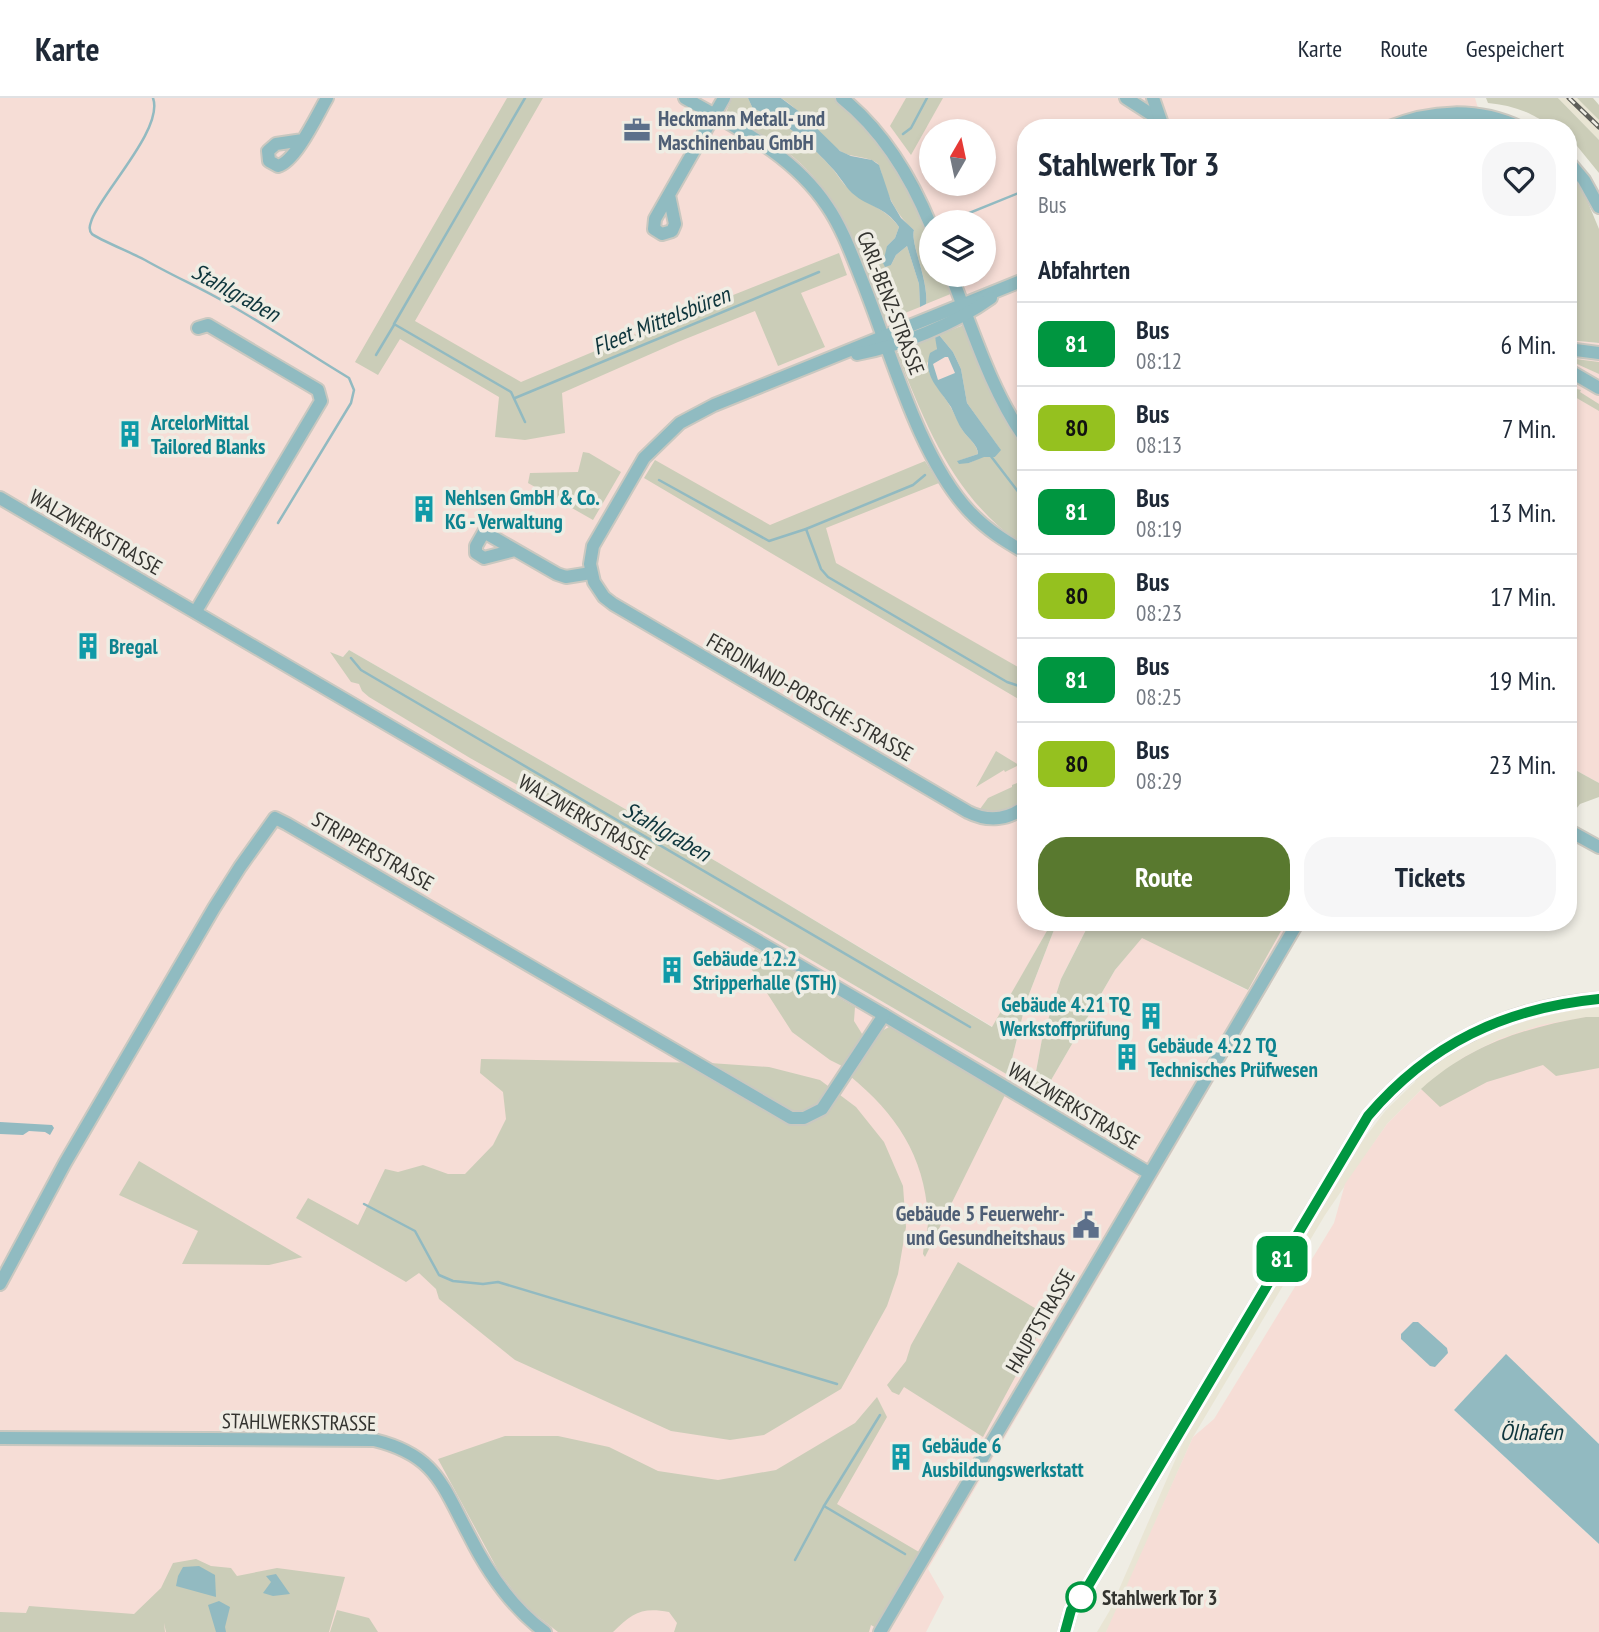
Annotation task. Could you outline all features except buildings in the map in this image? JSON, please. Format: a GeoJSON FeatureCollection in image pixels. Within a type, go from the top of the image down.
{"type":"FeatureCollection","features":[{"type":"Feature","properties":{"kind":"street"},"geometry":{"type":"LineString","coordinates":[[303,139],[327,98]]}},
{"type":"Feature","properties":{"kind":"street","name":"CARL-BENZ-STRASSE"},"geometry":{"type":"LineString","coordinates":[[685,98],[777,153],[806,179],[827,206],[843,233],[921,432],[952,488],[969,511],[995,536],[1017,549]]}},
{"type":"Feature","properties":{"kind":"street"},"geometry":{"type":"LineString","coordinates":[[669,195],[724,98]]}},
{"type":"Feature","properties":{"kind":"street"},"geometry":{"type":"LineString","coordinates":[[842,98],[861,113],[883,139],[916,192],[924,210]]}},
{"type":"Feature","properties":{"kind":"street"},"geometry":{"type":"LineString","coordinates":[[1126,98],[1155,119]]}},
{"type":"Feature","properties":{"kind":"street"},"geometry":{"type":"LineString","coordinates":[[1153,98],[1160,119]]}},
{"type":"Feature","properties":{"kind":"street"},"geometry":{"type":"LineString","coordinates":[[1412,119],[1448,113],[1496,119]]}},
{"type":"Feature","properties":{"kind":"street"},"geometry":{"type":"LineString","coordinates":[[1577,172],[1599,207]]}},
{"type":"Feature","properties":{"kind":"street"},"geometry":{"type":"LineString","coordinates":[[515,550],[566,577],[591,573],[590,557],[593,546],[615,506],[644,458],[680,423],[714,405],[831,358],[885,342],[965,309],[1017,282]]}},
{"type":"Feature","properties":{"kind":"street"},"geometry":{"type":"LineString","coordinates":[[956,287],[1009,417],[1017,428]]}},
{"type":"Feature","properties":{"kind":"street"},"geometry":{"type":"LineString","coordinates":[[196,611],[321,401],[318,390],[208,325],[198,328]]}},
{"type":"Feature","properties":{"kind":"street"},"geometry":{"type":"LineString","coordinates":[[1577,343],[1599,345]]}},
{"type":"Feature","properties":{"kind":"street"},"geometry":{"type":"LineString","coordinates":[[1577,350],[1599,353]]}},
{"type":"Feature","properties":{"kind":"street"},"geometry":{"type":"LineString","coordinates":[[1577,375],[1599,388]]}},
{"type":"Feature","properties":{"kind":"street","name":"WALZWERKSTRASSE"},"geometry":{"type":"LineString","coordinates":[[0,498],[1149,1173]]}},
{"type":"Feature","properties":{"kind":"street","name":"FERDINAND-PORSCHE-STRASSE"},"geometry":{"type":"LineString","coordinates":[[591,573],[598,589],[613,604],[968,812],[984,818],[1017,813]]}},
{"type":"Feature","properties":{"kind":"street","name":"STRIPPERSTRASSE"},"geometry":{"type":"LineString","coordinates":[[0,1284],[69,1155],[214,908],[275,818],[791,1118],[804,1118],[822,1110],[884,1015]]}},
{"type":"Feature","properties":{"kind":"street"},"geometry":{"type":"LineString","coordinates":[[1577,835],[1599,847]]}},
{"type":"Feature","properties":{"kind":"street","name":"HAUPTSTRASSE"},"geometry":{"type":"LineString","coordinates":[[880,1632],[1293,931]]}},
{"type":"Feature","properties":{"kind":"street"},"geometry":{"type":"LineString","coordinates":[[1065,1632],[1071,1610],[1078,1603],[1350,1143],[1376,1107],[1393,1088],[1432,1055],[1472,1034],[1501,1021],[1552,1006],[1599,999]]}},
{"type":"Feature","properties":{"kind":"street","name":"STAHLWERKSTRASSE"},"geometry":{"type":"LineString","coordinates":[[0,1438],[374,1440],[390,1444],[420,1461],[438,1476],[489,1571],[520,1609],[545,1632]]}},
{"type":"Feature","properties":{"kind":"street"},"geometry":{"type":"LineString","coordinates":[[1072,1632],[1078,1603]]}},
{"type":"Feature","properties":{"kind":"shaded area"},"geometry":{"type":"Polygon","coordinates":[[[0,98],[1475,98],[1481,119],[1017,119],[1017,931],[1047,931],[993,1027],[719,863],[349,650],[343,657],[332,653],[360,684],[362,691],[388,708],[564,811],[582,814],[608,830],[629,852],[645,863],[1008,1075],[1026,1002],[1054,931],[1085,931],[1061,979],[1042,1039],[1033,1088],[1043,1094],[1115,970],[1142,937],[1247,990],[1281,931],[1302,931],[928,1569],[944,1597],[926,1632],[0,1632],[0,98]]]}},
{"type":"Feature","properties":{"kind":"shaded area"},"geometry":{"type":"Polygon","coordinates":[[[1558,98],[1577,98],[1588,108],[1599,120],[1599,140],[1558,98]]]}},
{"type":"Feature","properties":{"kind":"shaded area"},"geometry":{"type":"Polygon","coordinates":[[[1577,341],[1599,343],[1599,783],[1577,771],[1577,341]]]}},
{"type":"Feature","properties":{"kind":"shaded area"},"geometry":{"type":"Polygon","coordinates":[[[1599,1007],[1599,1017],[1586,1017],[1499,1039],[1464,1057],[1427,1084],[1387,1124],[1325,1215],[1193,1437],[1112,1621],[1106,1632],[1097,1632],[1110,1610],[1183,1442],[1330,1192],[1360,1144],[1386,1110],[1415,1082],[1416,1077],[1431,1065],[1476,1039],[1526,1020],[1560,1011],[1599,1007]]]}},
{"type":"Feature","properties":{"kind":"shaded area"},"geometry":{"type":"Polygon","coordinates":[[[1599,1017],[1599,1444],[1506,1355],[1454,1410],[1599,1544],[1599,1632],[1106,1632],[1193,1437],[1214,1419],[1334,1223],[1345,1184],[1387,1124],[1427,1084],[1464,1057],[1499,1039],[1540,1025],[1599,1017]]]}},
{"type":"Feature","properties":{"kind":"green space"},"geometry":{"type":"Polygon","coordinates":[[[507,98],[543,98],[415,321],[521,382],[839,253],[847,275],[801,293],[825,347],[778,366],[755,311],[562,393],[565,433],[525,440],[495,437],[499,397],[400,339],[378,375],[355,362],[507,98]]]}},
{"type":"Feature","properties":{"kind":"green space"},"geometry":{"type":"Polygon","coordinates":[[[732,98],[748,98],[753,109],[774,118],[795,133],[824,159],[848,188],[893,220],[899,227],[895,238],[887,246],[891,265],[896,255],[907,246],[919,284],[920,307],[885,321],[846,225],[818,182],[800,163],[774,143],[726,112],[732,98]]]}},
{"type":"Feature","properties":{"kind":"green space"},"geometry":{"type":"Polygon","coordinates":[[[781,98],[834,98],[876,136],[914,196],[920,210],[919,260],[914,230],[895,207],[878,164],[842,152],[826,140],[797,110],[781,98]]]}},
{"type":"Feature","properties":{"kind":"green space"},"geometry":{"type":"Polygon","coordinates":[[[906,98],[943,98],[931,119],[919,119],[919,141],[911,155],[890,126],[906,98]]]}},
{"type":"Feature","properties":{"kind":"green space"},"geometry":{"type":"Polygon","coordinates":[[[1486,98],[1558,98],[1599,140],[1599,173],[1577,146],[1577,119],[1539,119],[1517,109],[1488,103],[1486,98]]]}},
{"type":"Feature","properties":{"kind":"green space"},"geometry":{"type":"Polygon","coordinates":[[[1577,98],[1593,98],[1599,105],[1599,120],[1577,98]]]}},
{"type":"Feature","properties":{"kind":"green space"},"geometry":{"type":"Polygon","coordinates":[[[1577,181],[1599,229],[1599,343],[1577,341],[1577,181]]]}},
{"type":"Feature","properties":{"kind":"green space"},"geometry":{"type":"Polygon","coordinates":[[[925,287],[951,287],[953,293],[926,304],[925,287]]]}},
{"type":"Feature","properties":{"kind":"green space"},"geometry":{"type":"Polygon","coordinates":[[[966,324],[1017,429],[1017,541],[979,507],[946,461],[920,409],[897,353],[935,337],[938,347],[927,363],[931,375],[978,454],[958,461],[969,463],[984,456],[995,457],[1000,449],[967,403],[961,369],[953,352],[939,335],[966,324]]]}},
{"type":"Feature","properties":{"kind":"green space"},"geometry":{"type":"Polygon","coordinates":[[[1577,359],[1599,362],[1599,374],[1577,364],[1577,359]]]}},
{"type":"Feature","properties":{"kind":"green space"},"geometry":{"type":"Polygon","coordinates":[[[1577,389],[1599,404],[1599,411],[1577,398],[1577,389]]]}},
{"type":"Feature","properties":{"kind":"green space"},"geometry":{"type":"Polygon","coordinates":[[[583,452],[621,472],[593,520],[528,483],[530,473],[578,472],[583,452]]]}},
{"type":"Feature","properties":{"kind":"green space"},"geometry":{"type":"Polygon","coordinates":[[[655,460],[770,525],[925,461],[939,483],[826,528],[836,563],[1017,666],[1017,698],[644,478],[655,460]]]}},
{"type":"Feature","properties":{"kind":"green space"},"geometry":{"type":"Polygon","coordinates":[[[349,650],[719,863],[992,1027],[1047,931],[1054,931],[1026,1002],[1008,1075],[645,863],[629,852],[608,830],[582,814],[564,811],[369,697],[359,684],[351,682],[330,652],[343,657],[349,650]]]}},
{"type":"Feature","properties":{"kind":"green space"},"geometry":{"type":"Polygon","coordinates":[[[996,751],[1017,764],[1017,766],[1005,772],[1004,770],[976,787],[996,751]]]}},
{"type":"Feature","properties":{"kind":"green space"},"geometry":{"type":"Polygon","coordinates":[[[1577,771],[1599,783],[1599,797],[1580,804],[1577,808],[1577,771]]]}},
{"type":"Feature","properties":{"kind":"green space"},"geometry":{"type":"Polygon","coordinates":[[[1017,783],[1015,805],[999,811],[980,809],[988,798],[1017,783]]]}},
{"type":"Feature","properties":{"kind":"green space"},"geometry":{"type":"Polygon","coordinates":[[[1085,931],[1281,931],[1248,990],[1142,938],[1115,970],[1043,1094],[1033,1088],[1042,1039],[1061,979],[1085,931]]]}},
{"type":"Feature","properties":{"kind":"green space"},"geometry":{"type":"Polygon","coordinates":[[[755,949],[855,1007],[854,1021],[864,1037],[844,1067],[792,1032],[747,962],[755,949]]]}},
{"type":"Feature","properties":{"kind":"green space"},"geometry":{"type":"Polygon","coordinates":[[[1586,1017],[1599,1017],[1599,1068],[1556,1076],[1543,1065],[1487,1082],[1440,1107],[1421,1089],[1459,1061],[1498,1041],[1541,1027],[1586,1017]]]}},
{"type":"Feature","properties":{"kind":"green space"},"geometry":{"type":"Polygon","coordinates":[[[889,1027],[896,1028],[1006,1093],[925,1257],[923,1254],[928,1216],[921,1174],[914,1155],[894,1121],[850,1076],[878,1033],[889,1027]]]}},
{"type":"Feature","properties":{"kind":"green space"},"geometry":{"type":"Polygon","coordinates":[[[481,1059],[710,1063],[769,1067],[820,1080],[856,1107],[884,1142],[903,1186],[906,1227],[898,1274],[887,1306],[841,1389],[764,1435],[730,1440],[671,1431],[515,1360],[439,1299],[436,1289],[419,1273],[406,1282],[296,1218],[308,1198],[358,1225],[385,1169],[398,1172],[423,1165],[448,1174],[465,1174],[493,1145],[506,1119],[503,1092],[480,1073],[481,1059]]]}},
{"type":"Feature","properties":{"kind":"green space"},"geometry":{"type":"Polygon","coordinates":[[[139,1161],[303,1257],[269,1265],[182,1264],[198,1231],[119,1195],[139,1161]]]}},
{"type":"Feature","properties":{"kind":"green space"},"geometry":{"type":"Polygon","coordinates":[[[958,1262],[1048,1316],[983,1437],[904,1387],[899,1395],[892,1392],[887,1385],[906,1361],[911,1345],[958,1262]]]}},
{"type":"Feature","properties":{"kind":"green space"},"geometry":{"type":"Polygon","coordinates":[[[877,1397],[887,1417],[837,1504],[919,1552],[876,1628],[871,1625],[869,1632],[674,1632],[677,1623],[669,1612],[651,1610],[632,1616],[613,1632],[558,1632],[526,1607],[499,1572],[438,1459],[505,1436],[558,1436],[609,1447],[658,1471],[718,1480],[776,1470],[855,1423],[877,1397]]]}},
{"type":"Feature","properties":{"kind":"green space"},"geometry":{"type":"Polygon","coordinates":[[[196,1559],[211,1566],[231,1568],[237,1576],[277,1568],[345,1577],[329,1632],[166,1632],[164,1623],[165,1632],[0,1632],[0,1612],[26,1613],[29,1606],[134,1614],[161,1588],[173,1563],[196,1559]]]}},
{"type":"Feature","properties":{"kind":"green space"},"geometry":{"type":"Polygon","coordinates":[[[337,1610],[369,1618],[378,1632],[330,1632],[337,1610]]]}},
{"type":"Feature","properties":{"kind":"water"},"geometry":{"type":"Polygon","coordinates":[[[748,98],[781,98],[801,113],[840,151],[872,160],[879,165],[891,201],[901,218],[914,230],[919,260],[919,284],[907,246],[896,255],[891,265],[885,267],[883,263],[887,246],[895,238],[899,227],[894,220],[852,193],[834,170],[785,125],[753,109],[748,98]]]}},
{"type":"Feature","properties":{"kind":"water"},"geometry":{"type":"Polygon","coordinates":[[[919,287],[925,287],[926,304],[920,307],[919,287]]]}},
{"type":"Feature","properties":{"kind":"water"},"geometry":{"type":"Polygon","coordinates":[[[939,335],[953,352],[961,369],[967,403],[1001,450],[995,457],[984,457],[969,463],[959,464],[957,461],[978,454],[978,451],[930,375],[928,361],[930,353],[937,349],[935,337],[939,335]],[[948,357],[933,364],[938,380],[955,373],[948,357]]]}},
{"type":"Feature","properties":{"kind":"water"},"geometry":{"type":"Polygon","coordinates":[[[0,1122],[52,1125],[54,1128],[50,1135],[29,1131],[23,1135],[0,1134],[0,1122]]]}},
{"type":"Feature","properties":{"kind":"water"},"geometry":{"type":"Polygon","coordinates":[[[1413,1322],[1418,1322],[1447,1348],[1448,1353],[1435,1367],[1430,1366],[1401,1339],[1401,1334],[1413,1322]]]}},
{"type":"Feature","properties":{"kind":"water","name":"Ölhafen"},"geometry":{"type":"Polygon","coordinates":[[[1506,1354],[1599,1444],[1599,1544],[1454,1410],[1506,1354]]]}},
{"type":"Feature","properties":{"kind":"water"},"geometry":{"type":"Polygon","coordinates":[[[199,1566],[215,1575],[216,1597],[176,1586],[183,1567],[199,1566]]]}},
{"type":"Feature","properties":{"kind":"water"},"geometry":{"type":"Polygon","coordinates":[[[276,1574],[290,1594],[273,1596],[263,1593],[271,1582],[266,1576],[276,1574]]]}},
{"type":"Feature","properties":{"kind":"water"},"geometry":{"type":"Polygon","coordinates":[[[219,1601],[230,1607],[226,1632],[216,1632],[208,1605],[219,1601]]]}},
{"type":"Feature","properties":{"kind":"waterway","name":"Stahlgraben"},"geometry":{"type":"LineString","coordinates":[[153,98],[154,111],[150,125],[142,142],[92,219],[92,234],[245,314],[349,378],[354,390],[351,403],[278,523]]}},
{"type":"Feature","properties":{"kind":"waterway","name":"Fleet Mittelsbüren"},"geometry":{"type":"LineString","coordinates":[[525,98],[394,324],[511,392],[525,422]]}},
{"type":"Feature","properties":{"kind":"waterway","name":"Fleet Mittelsbüren"},"geometry":{"type":"LineString","coordinates":[[903,134],[911,128],[927,98]]}},
{"type":"Feature","properties":{"kind":"waterway","name":"Fleet Mittelsbüren"},"geometry":{"type":"LineString","coordinates":[[977,210],[1017,194]]}},
{"type":"Feature","properties":{"kind":"waterway","name":"Fleet Mittelsbüren"},"geometry":{"type":"LineString","coordinates":[[515,398],[819,272]]}},
{"type":"Feature","properties":{"kind":"waterway","name":"Fleet Mittelsbüren"},"geometry":{"type":"LineString","coordinates":[[376,355],[394,325]]}},
{"type":"Feature","properties":{"kind":"waterway","name":"Fleet Mittelsbüren"},"geometry":{"type":"LineString","coordinates":[[990,455],[1017,490]]}},
{"type":"Feature","properties":{"kind":"waterway","name":"Fleet Mittelsbüren"},"geometry":{"type":"LineString","coordinates":[[659,480],[769,541],[806,529],[913,485],[925,475]]}},
{"type":"Feature","properties":{"kind":"waterway","name":"Fleet Mittelsbüren"},"geometry":{"type":"LineString","coordinates":[[806,529],[821,569],[828,577],[1017,685]]}},
{"type":"Feature","properties":{"kind":"waterway","name":"Stahlgraben"},"geometry":{"type":"LineString","coordinates":[[351,658],[361,670],[970,1027]]}},
{"type":"Feature","properties":{"kind":"waterway"},"geometry":{"type":"LineString","coordinates":[[364,1204],[415,1231],[439,1275],[453,1281],[483,1284],[498,1282],[837,1384]]}},
{"type":"Feature","properties":{"kind":"waterway"},"geometry":{"type":"LineString","coordinates":[[795,1560],[824,1506],[880,1415]]}},
{"type":"Feature","properties":{"kind":"waterway"},"geometry":{"type":"LineString","coordinates":[[824,1506],[905,1554]]}},
{"type":"Feature","properties":{"kind":"railway"},"geometry":{"type":"LineString","coordinates":[[1569,98],[1599,127]]}},
{"type":"Feature","properties":{"kind":"bus line","name":"81"},"geometry":{"type":"LineString","coordinates":[[1065,1632],[1071,1610],[1078,1603],[1368,1116],[1412,1071],[1452,1043],[1523,1014],[1552,1006],[1599,999]]}},
{"type":"Feature","properties":{"kind":"place","name":"Heckmann Metall- und Maschinenbau GmbH"},"geometry":{"type":"Point","coordinates":[637,130]}},
{"type":"Feature","properties":{"kind":"place","name":"ArcelorMittal Tailored Blanks"},"geometry":{"type":"Point","coordinates":[130,434]}},
{"type":"Feature","properties":{"kind":"place","name":"Nehlsen GmbH & Co. KG - Verwaltung"},"geometry":{"type":"Point","coordinates":[424,509]}},
{"type":"Feature","properties":{"kind":"place","name":"Bregal"},"geometry":{"type":"Point","coordinates":[88,646]}},
{"type":"Feature","properties":{"kind":"place","name":"Gebäude 12.2 Stripperhalle (STH)"},"geometry":{"type":"Point","coordinates":[672,970]}},
{"type":"Feature","properties":{"kind":"place","name":"Gebäude 4.21 TQ Werkstoffprüfung"},"geometry":{"type":"Point","coordinates":[1151,1016]}},
{"type":"Feature","properties":{"kind":"place","name":"Gebäude 4.22 TQ Technisches Prüfwesen"},"geometry":{"type":"Point","coordinates":[1127,1057]}},
{"type":"Feature","properties":{"kind":"place","name":"Gebäude 5 Feuerwehr- und Gesundheitshaus"},"geometry":{"type":"Point","coordinates":[1086,1225]}},
{"type":"Feature","properties":{"kind":"place","name":"Gebäude 6 Ausbildungswerkstatt"},"geometry":{"type":"Point","coordinates":[901,1457]}},
{"type":"Feature","properties":{"kind":"place","name":"Stahlwerk Tor 3"},"geometry":{"type":"Point","coordinates":[1081,1597]}}]}
